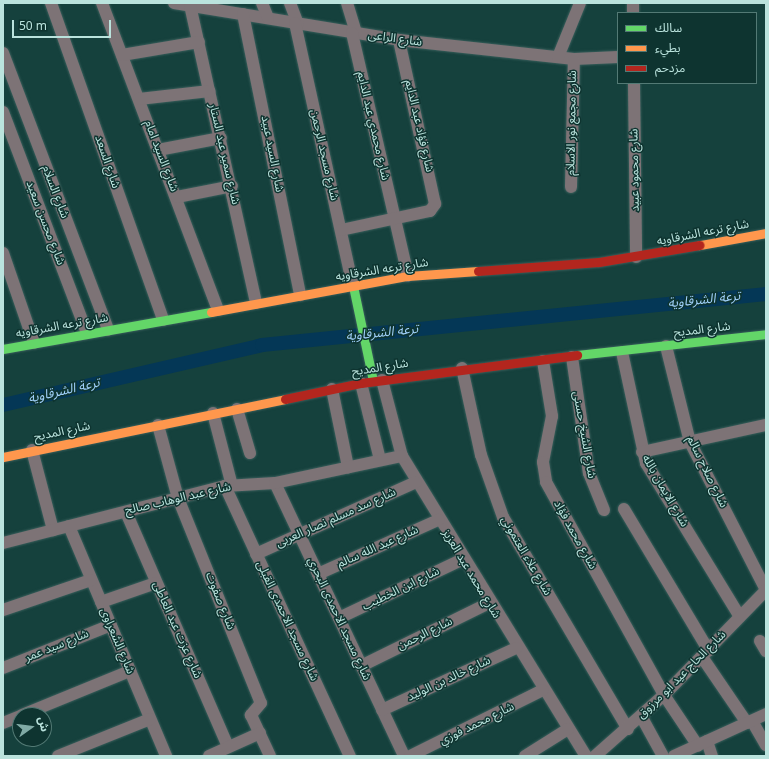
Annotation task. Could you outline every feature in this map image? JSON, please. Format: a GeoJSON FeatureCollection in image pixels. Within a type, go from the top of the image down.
{"type":"FeatureCollection","features":[{"type":"Feature","properties":{"kind":"main road","name":"شارع ترعه الشرقاويه"},"geometry":{"type":"LineString","coordinates":[[3,349],[408,276],[636,257],[766,233]]}},
{"type":"Feature","properties":{"kind":"main road"},"geometry":{"type":"LineString","coordinates":[[354,286],[372,382]]}},
{"type":"Feature","properties":{"kind":"main road","name":"شارع المديح"},"geometry":{"type":"LineString","coordinates":[[3,457],[237,408],[372,382],[462,368],[543,361],[766,334]]}},
{"type":"Feature","properties":{"kind":"street","name":"شارع السعد"},"geometry":{"type":"LineString","coordinates":[[50,3],[163,320]]}},
{"type":"Feature","properties":{"kind":"street","name":"شارع السيد امام"},"geometry":{"type":"LineString","coordinates":[[102,3],[177,197],[218,310]]}},
{"type":"Feature","properties":{"kind":"street","name":"شارع الراعى"},"geometry":{"type":"LineString","coordinates":[[174,3],[399,40],[574,59],[617,57]]}},
{"type":"Feature","properties":{"kind":"street"},"geometry":{"type":"LineString","coordinates":[[262,3],[268,18]]}},
{"type":"Feature","properties":{"kind":"street","name":"شارع مسجد الرحمن"},"geometry":{"type":"LineString","coordinates":[[290,3],[296,24],[354,286]]}},
{"type":"Feature","properties":{"kind":"street","name":"شارع محمدي عبد الدايم"},"geometry":{"type":"LineString","coordinates":[[347,3],[408,276]]}},
{"type":"Feature","properties":{"kind":"street"},"geometry":{"type":"LineString","coordinates":[[558,57],[580,3]]}},
{"type":"Feature","properties":{"kind":"street","name":"شارع سمير عبد الستار"},"geometry":{"type":"LineString","coordinates":[[190,5],[232,186],[256,303]]}},
{"type":"Feature","properties":{"kind":"street","name":"شارع السيد عبيد"},"geometry":{"type":"LineString","coordinates":[[243,14],[300,295]]}},
{"type":"Feature","properties":{"kind":"street","name":"شارع فؤاد عبد الدايم"},"geometry":{"type":"LineString","coordinates":[[395,218],[430,211],[435,200],[399,40]]}},
{"type":"Feature","properties":{"kind":"street"},"geometry":{"type":"LineString","coordinates":[[122,55],[199,42]]}},
{"type":"Feature","properties":{"kind":"street","name":"شارع السلام"},"geometry":{"type":"LineString","coordinates":[[3,53],[108,330]]}},
{"type":"Feature","properties":{"kind":"street","name":"شارع مجمع نور الاسلام"},"geometry":{"type":"LineString","coordinates":[[571,187],[574,59]]}},
{"type":"Feature","properties":{"kind":"street","name":"شارع محمود عبيد"},"geometry":{"type":"LineString","coordinates":[[634,84],[636,257]]}},
{"type":"Feature","properties":{"kind":"street"},"geometry":{"type":"LineString","coordinates":[[139,99],[210,91]]}},
{"type":"Feature","properties":{"kind":"street","name":"شارع محسن سعيد"},"geometry":{"type":"LineString","coordinates":[[3,112],[87,333]]}},
{"type":"Feature","properties":{"kind":"street"},"geometry":{"type":"LineString","coordinates":[[158,150],[221,138]]}},
{"type":"Feature","properties":{"kind":"street"},"geometry":{"type":"LineString","coordinates":[[177,197],[232,186]]}},
{"type":"Feature","properties":{"kind":"street"},"geometry":{"type":"LineString","coordinates":[[341,230],[395,218]]}},
{"type":"Feature","properties":{"kind":"street"},"geometry":{"type":"LineString","coordinates":[[3,253],[34,343]]}},
{"type":"Feature","properties":{"kind":"street","name":"شارع صلاح سالم"},"geometry":{"type":"LineString","coordinates":[[666,346],[690,442],[766,590]]}},
{"type":"Feature","properties":{"kind":"street","name":"شارع الايمان بالله"},"geometry":{"type":"LineString","coordinates":[[622,352],[642,452],[740,617]]}},
{"type":"Feature","properties":{"kind":"street","name":"شارع الشيخ حسنى"},"geometry":{"type":"LineString","coordinates":[[572,357],[589,473],[604,510]]}},
{"type":"Feature","properties":{"kind":"street","name":"شارع محمد فؤاد"},"geometry":{"type":"LineString","coordinates":[[543,361],[552,416],[543,462],[546,482],[664,695],[712,756]]}},
{"type":"Feature","properties":{"kind":"street","name":"شارع علاء العتموني"},"geometry":{"type":"LineString","coordinates":[[462,368],[481,455],[503,517],[628,728]]}},
{"type":"Feature","properties":{"kind":"street"},"geometry":{"type":"LineString","coordinates":[[372,382],[380,460]]}},
{"type":"Feature","properties":{"kind":"street","name":"شارع محمد عبد العزيز"},"geometry":{"type":"LineString","coordinates":[[372,382],[402,456],[416,482],[542,690],[586,756]]}},
{"type":"Feature","properties":{"kind":"street"},"geometry":{"type":"LineString","coordinates":[[332,389],[348,467]]}},
{"type":"Feature","properties":{"kind":"street"},"geometry":{"type":"LineString","coordinates":[[237,408],[250,453]]}},
{"type":"Feature","properties":{"kind":"street","name":"شارع مسجد الاحمدى القبلى"},"geometry":{"type":"LineString","coordinates":[[213,413],[229,486],[256,554],[350,756]]}},
{"type":"Feature","properties":{"kind":"street","name":"شارع صفوت"},"geometry":{"type":"LineString","coordinates":[[158,425],[178,498],[261,703],[251,713],[260,733]]}},
{"type":"Feature","properties":{"kind":"street"},"geometry":{"type":"LineString","coordinates":[[642,452],[766,426]]}},
{"type":"Feature","properties":{"kind":"street"},"geometry":{"type":"LineString","coordinates":[[32,450],[53,530]]}},
{"type":"Feature","properties":{"kind":"street","name":"شارع عبد الوهاب صالح"},"geometry":{"type":"LineString","coordinates":[[3,543],[229,486],[275,483],[402,456]]}},
{"type":"Feature","properties":{"kind":"street","name":"شارع سد مسلم نصار العربى"},"geometry":{"type":"LineString","coordinates":[[256,554],[416,482]]}},
{"type":"Feature","properties":{"kind":"street","name":"شارع مسجد الاحمدى البحري"},"geometry":{"type":"LineString","coordinates":[[275,483],[404,756]]}},
{"type":"Feature","properties":{"kind":"street"},"geometry":{"type":"LineString","coordinates":[[624,509],[706,654],[749,722],[766,745]]}},
{"type":"Feature","properties":{"kind":"street","name":"شارع عزت عبد العاطى"},"geometry":{"type":"LineString","coordinates":[[126,512],[228,747]]}},
{"type":"Feature","properties":{"kind":"street","name":"شارع عبد الله سالم"},"geometry":{"type":"LineString","coordinates":[[318,574],[438,520]]}},
{"type":"Feature","properties":{"kind":"street","name":"شارع الشعراوى"},"geometry":{"type":"LineString","coordinates":[[69,526],[166,756]]}},
{"type":"Feature","properties":{"kind":"street","name":"شارع ابن الخطيب"},"geometry":{"type":"LineString","coordinates":[[339,618],[463,559]]}},
{"type":"Feature","properties":{"kind":"street"},"geometry":{"type":"LineString","coordinates":[[3,610],[92,580]]}},
{"type":"Feature","properties":{"kind":"street"},"geometry":{"type":"LineString","coordinates":[[101,602],[156,583]]}},
{"type":"Feature","properties":{"kind":"street","name":"شارع الحاج عيد ابو مرزوق"},"geometry":{"type":"LineString","coordinates":[[595,756],[664,695],[706,654],[766,590]]}},
{"type":"Feature","properties":{"kind":"street","name":"شارع الرحمن"},"geometry":{"type":"LineString","coordinates":[[361,666],[489,603]]}},
{"type":"Feature","properties":{"kind":"street","name":"شارع سيد عمر"},"geometry":{"type":"LineString","coordinates":[[3,668],[111,625]]}},
{"type":"Feature","properties":{"kind":"street","name":"شارع خالد بن الوليد"},"geometry":{"type":"LineString","coordinates":[[382,710],[516,648]]}},
{"type":"Feature","properties":{"kind":"street"},"geometry":{"type":"LineString","coordinates":[[41,707],[130,672]]}},
{"type":"Feature","properties":{"kind":"street","name":"شارع محمد فوزي"},"geometry":{"type":"LineString","coordinates":[[410,756],[542,690]]}},
{"type":"Feature","properties":{"kind":"street"},"geometry":{"type":"LineString","coordinates":[[676,756],[766,714]]}},
{"type":"Feature","properties":{"kind":"street"},"geometry":{"type":"LineString","coordinates":[[641,716],[663,756]]}},
{"type":"Feature","properties":{"kind":"street"},"geometry":{"type":"LineString","coordinates":[[58,756],[150,719]]}},
{"type":"Feature","properties":{"kind":"street"},"geometry":{"type":"LineString","coordinates":[[525,756],[568,728]]}},
{"type":"Feature","properties":{"kind":"street"},"geometry":{"type":"LineString","coordinates":[[209,756],[260,733],[270,756]]}},
{"type":"Feature","properties":{"kind":"waterway","name":"ترعة الشرقاوية"},"geometry":{"type":"LineString","coordinates":[[3,405],[262,345],[766,294]]}},
{"type":"Feature","properties":{"kind":"traffic: fast"},"geometry":{"type":"LineString","coordinates":[[353,286],[373,381]]}},
{"type":"Feature","properties":{"kind":"traffic: fast"},"geometry":{"type":"LineString","coordinates":[[3,349],[211,312]]}},
{"type":"Feature","properties":{"kind":"traffic: fast"},"geometry":{"type":"LineString","coordinates":[[577,355],[766,334]]}},
{"type":"Feature","properties":{"kind":"traffic: slow"},"geometry":{"type":"LineString","coordinates":[[700,245],[766,233]]}},
{"type":"Feature","properties":{"kind":"traffic: slow"},"geometry":{"type":"LineString","coordinates":[[211,312],[408,276],[478,271]]}},
{"type":"Feature","properties":{"kind":"traffic: slow"},"geometry":{"type":"LineString","coordinates":[[3,457],[285,399]]}},
{"type":"Feature","properties":{"kind":"traffic: jam"},"geometry":{"type":"LineString","coordinates":[[478,271],[599,262],[700,245]]}},
{"type":"Feature","properties":{"kind":"traffic: jam"},"geometry":{"type":"LineString","coordinates":[[285,399],[361,383],[577,355]]}}]}
